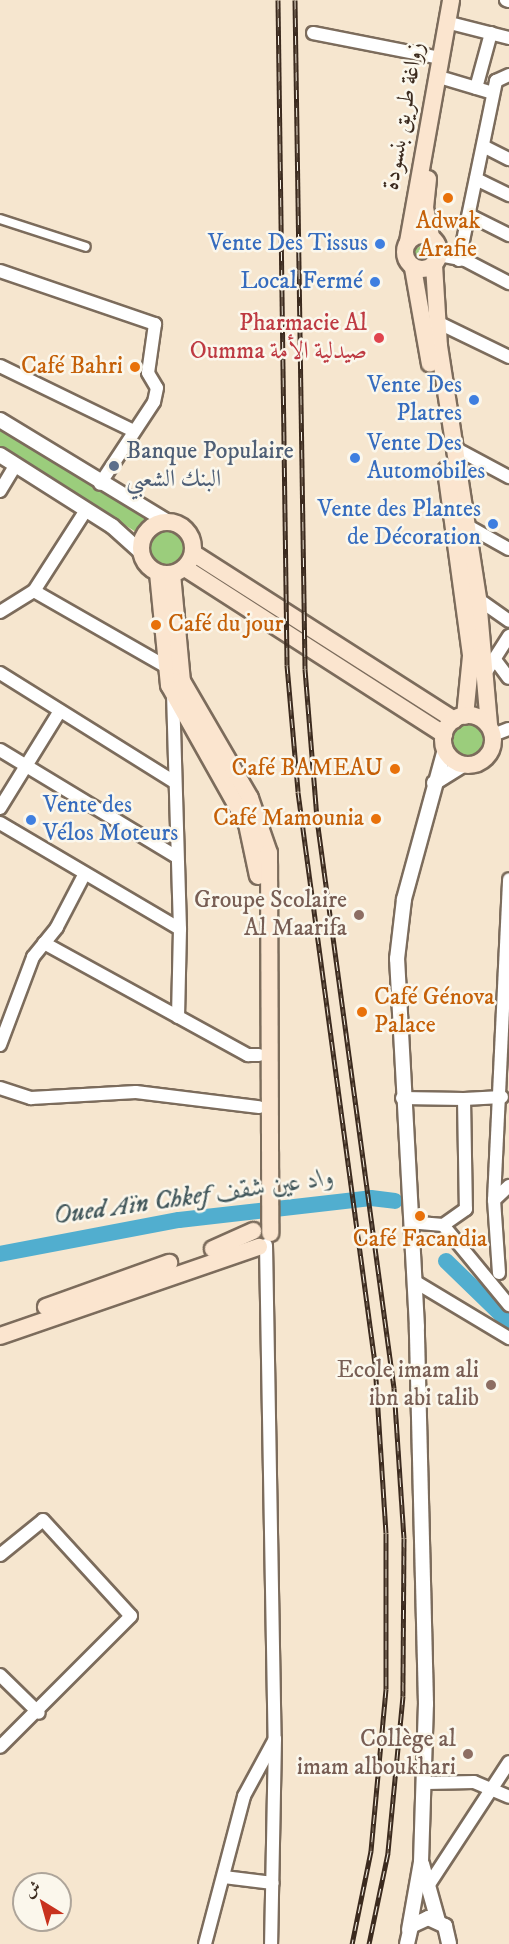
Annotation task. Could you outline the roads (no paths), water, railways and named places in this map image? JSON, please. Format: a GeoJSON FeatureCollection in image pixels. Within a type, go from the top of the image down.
{"type":"FeatureCollection","features":[{"type":"Feature","properties":{"kind":"main road","name":"زواغة طريق بنسودة"},"geometry":{"type":"LineString","coordinates":[[431,237],[425,198],[446,79],[451,0]]}},
{"type":"Feature","properties":{"kind":"main road","name":"زواغة طريق بنسودة"},"geometry":{"type":"LineString","coordinates":[[408,242],[440,58],[460,0]]}},
{"type":"Feature","properties":{"kind":"main road"},"geometry":{"type":"LineString","coordinates":[[418,235],[431,237],[436,260],[436,322],[453,447],[491,666],[497,730],[487,757],[463,765],[452,729],[472,680],[468,622],[413,268],[404,255],[408,242],[418,235]]}},
{"type":"Feature","properties":{"kind":"main road"},"geometry":{"type":"LineString","coordinates":[[413,268],[436,260]]}},
{"type":"Feature","properties":{"kind":"main road"},"geometry":{"type":"LineString","coordinates":[[266,1190],[259,1107],[258,858],[227,786],[173,696],[165,666],[177,567],[189,533],[168,522],[149,529],[141,552],[177,567],[452,729],[497,730]]}},
{"type":"Feature","properties":{"kind":"main road"},"geometry":{"type":"LineString","coordinates":[[177,567],[182,681],[266,836],[266,1190],[263,1231]]}},
{"type":"Feature","properties":{"kind":"main road"},"geometry":{"type":"LineString","coordinates":[[0,1324],[263,1231]]}},
{"type":"Feature","properties":{"kind":"main road"},"geometry":{"type":"LineString","coordinates":[[0,1336],[263,1231]]}},
{"type":"Feature","properties":{"kind":"street"},"geometry":{"type":"LineString","coordinates":[[451,23],[509,38]]}},
{"type":"Feature","properties":{"kind":"street"},"geometry":{"type":"LineString","coordinates":[[313,33],[440,58]]}},
{"type":"Feature","properties":{"kind":"street"},"geometry":{"type":"LineString","coordinates":[[476,88],[491,33]]}},
{"type":"Feature","properties":{"kind":"street"},"geometry":{"type":"LineString","coordinates":[[459,260],[493,93],[499,77],[509,75]]}},
{"type":"Feature","properties":{"kind":"street"},"geometry":{"type":"LineString","coordinates":[[446,79],[493,93]]}},
{"type":"Feature","properties":{"kind":"street"},"geometry":{"type":"LineString","coordinates":[[483,146],[509,159]]}},
{"type":"Feature","properties":{"kind":"street"},"geometry":{"type":"LineString","coordinates":[[476,179],[509,195]]}},
{"type":"Feature","properties":{"kind":"street"},"geometry":{"type":"LineString","coordinates":[[469,215],[509,234]]}},
{"type":"Feature","properties":{"kind":"street"},"geometry":{"type":"LineString","coordinates":[[0,219],[86,247]]}},
{"type":"Feature","properties":{"kind":"street"},"geometry":{"type":"LineString","coordinates":[[436,260],[459,260],[509,283]]}},
{"type":"Feature","properties":{"kind":"street"},"geometry":{"type":"LineString","coordinates":[[0,271],[155,324],[148,374],[157,391],[100,484]]}},
{"type":"Feature","properties":{"kind":"street"},"geometry":{"type":"LineString","coordinates":[[436,322],[509,357]]}},
{"type":"Feature","properties":{"kind":"street"},"geometry":{"type":"LineString","coordinates":[[0,366],[134,431]]}},
{"type":"Feature","properties":{"kind":"street"},"geometry":{"type":"LineString","coordinates":[[0,420],[100,484],[168,522]]}},
{"type":"Feature","properties":{"kind":"street"},"geometry":{"type":"LineString","coordinates":[[453,447],[509,477]]}},
{"type":"Feature","properties":{"kind":"street"},"geometry":{"type":"LineString","coordinates":[[0,455],[86,510],[141,552]]}},
{"type":"Feature","properties":{"kind":"street"},"geometry":{"type":"LineString","coordinates":[[0,491],[15,466]]}},
{"type":"Feature","properties":{"kind":"street"},"geometry":{"type":"LineString","coordinates":[[0,612],[34,591],[86,510]]}},
{"type":"Feature","properties":{"kind":"street"},"geometry":{"type":"LineString","coordinates":[[466,525],[509,549]]}},
{"type":"Feature","properties":{"kind":"street"},"geometry":{"type":"LineString","coordinates":[[34,591],[165,666]]}},
{"type":"Feature","properties":{"kind":"street"},"geometry":{"type":"LineString","coordinates":[[478,598],[509,621]]}},
{"type":"Feature","properties":{"kind":"street"},"geometry":{"type":"LineString","coordinates":[[509,636],[491,666],[509,678]]}},
{"type":"Feature","properties":{"kind":"street"},"geometry":{"type":"LineString","coordinates":[[0,673],[173,781]]}},
{"type":"Feature","properties":{"kind":"street"},"geometry":{"type":"LineString","coordinates":[[173,696],[175,856],[180,929],[178,1017]]}},
{"type":"Feature","properties":{"kind":"street"},"geometry":{"type":"LineString","coordinates":[[0,808],[60,711]]}},
{"type":"Feature","properties":{"kind":"street"},"geometry":{"type":"LineString","coordinates":[[408,1937],[422,1862],[426,1783],[414,1281],[402,1098],[400,921],[434,783],[452,729]]}},
{"type":"Feature","properties":{"kind":"street"},"geometry":{"type":"LineString","coordinates":[[0,750],[175,856]]}},
{"type":"Feature","properties":{"kind":"street"},"geometry":{"type":"LineString","coordinates":[[434,783],[463,765]]}},
{"type":"Feature","properties":{"kind":"street"},"geometry":{"type":"LineString","coordinates":[[0,823],[83,877],[180,929]]}},
{"type":"Feature","properties":{"kind":"street"},"geometry":{"type":"LineString","coordinates":[[0,1045],[33,957],[44,943],[83,877]]}},
{"type":"Feature","properties":{"kind":"street"},"geometry":{"type":"LineString","coordinates":[[491,1285],[504,1269],[494,1200],[505,1138],[502,1097],[509,879]]}},
{"type":"Feature","properties":{"kind":"street"},"geometry":{"type":"LineString","coordinates":[[44,943],[248,1056],[259,1055]]}},
{"type":"Feature","properties":{"kind":"street"},"geometry":{"type":"LineString","coordinates":[[0,1088],[30,1098],[136,1092],[259,1107]]}},
{"type":"Feature","properties":{"kind":"street"},"geometry":{"type":"LineString","coordinates":[[402,1098],[502,1097]]}},
{"type":"Feature","properties":{"kind":"street"},"geometry":{"type":"LineString","coordinates":[[411,1221],[443,1225],[458,1219],[469,1195],[464,1099]]}},
{"type":"Feature","properties":{"kind":"street"},"geometry":{"type":"LineString","coordinates":[[494,1200],[509,1186]]}},
{"type":"Feature","properties":{"kind":"street"},"geometry":{"type":"LineString","coordinates":[[443,1225],[509,1305]]}},
{"type":"Feature","properties":{"kind":"street"},"geometry":{"type":"LineString","coordinates":[[263,1231],[275,1739],[271,1944]]}},
{"type":"Feature","properties":{"kind":"street"},"geometry":{"type":"LineString","coordinates":[[414,1281],[509,1338]]}},
{"type":"Feature","properties":{"kind":"street"},"geometry":{"type":"LineString","coordinates":[[0,1555],[43,1520],[131,1616],[39,1713],[0,1747]]}},
{"type":"Feature","properties":{"kind":"street"},"geometry":{"type":"LineString","coordinates":[[0,1675],[39,1713]]}},
{"type":"Feature","properties":{"kind":"street"},"geometry":{"type":"LineString","coordinates":[[205,1944],[244,1796],[275,1739]]}},
{"type":"Feature","properties":{"kind":"street"},"geometry":{"type":"LineString","coordinates":[[428,1886],[509,1762]]}},
{"type":"Feature","properties":{"kind":"street"},"geometry":{"type":"LineString","coordinates":[[426,1783],[468,1781],[493,1788],[509,1797]]}},
{"type":"Feature","properties":{"kind":"street"},"geometry":{"type":"LineString","coordinates":[[422,1862],[438,1921],[451,1942]]}},
{"type":"Feature","properties":{"kind":"street"},"geometry":{"type":"LineString","coordinates":[[224,1877],[273,1883]]}},
{"type":"Feature","properties":{"kind":"street"},"geometry":{"type":"LineString","coordinates":[[408,1937],[423,1919],[438,1921]]}},
{"type":"Feature","properties":{"kind":"waterway","name":"Oued Aïn Chkef واد عين شقف"},"geometry":{"type":"LineString","coordinates":[[0,1254],[179,1220],[371,1198],[395,1201]]}},
{"type":"Feature","properties":{"kind":"waterway","name":"Oued Aïn Chkef واد عين شقف"},"geometry":{"type":"LineString","coordinates":[[446,1261],[509,1322]]}},
{"type":"Feature","properties":{"kind":"railway"},"geometry":{"type":"LineString","coordinates":[[278,0],[287,665],[298,792],[375,1363],[386,1533],[386,1689],[371,1851],[352,1944]]}},
{"type":"Feature","properties":{"kind":"railway"},"geometry":{"type":"LineString","coordinates":[[295,0],[305,669],[317,819],[394,1388],[404,1538],[403,1696],[388,1853],[369,1944]]}},
{"type":"Feature","properties":{"kind":"place","name":"Adwak Arafie"},"geometry":{"type":"Point","coordinates":[448,198]}},
{"type":"Feature","properties":{"kind":"place","name":"Vente Des Tissus"},"geometry":{"type":"Point","coordinates":[380,244]}},
{"type":"Feature","properties":{"kind":"place","name":"Local Fermé"},"geometry":{"type":"Point","coordinates":[375,282]}},
{"type":"Feature","properties":{"kind":"place","name":"Pharmacie Al Oumma صيدلية الأمة"},"geometry":{"type":"Point","coordinates":[379,338]}},
{"type":"Feature","properties":{"kind":"place","name":"Café Bahri"},"geometry":{"type":"Point","coordinates":[135,367]}},
{"type":"Feature","properties":{"kind":"place","name":"Vente Des Platres"},"geometry":{"type":"Point","coordinates":[474,400]}},
{"type":"Feature","properties":{"kind":"place","name":"Vente Des Automobiles"},"geometry":{"type":"Point","coordinates":[355,458]}},
{"type":"Feature","properties":{"kind":"place","name":"Banque Populaire البنك الشعبي"},"geometry":{"type":"Point","coordinates":[114,466]}},
{"type":"Feature","properties":{"kind":"place","name":"Vente des Plantes de Décoration"},"geometry":{"type":"Point","coordinates":[493,524]}},
{"type":"Feature","properties":{"kind":"place","name":"Café du jour"},"geometry":{"type":"Point","coordinates":[156,625]}},
{"type":"Feature","properties":{"kind":"place","name":"Café BAMEAU"},"geometry":{"type":"Point","coordinates":[395,769]}},
{"type":"Feature","properties":{"kind":"place","name":"Café Mamounia"},"geometry":{"type":"Point","coordinates":[376,819]}},
{"type":"Feature","properties":{"kind":"place","name":"Vente des Vélos Moteurs"},"geometry":{"type":"Point","coordinates":[31,820]}},
{"type":"Feature","properties":{"kind":"place","name":"Groupe Scolaire Al Maarifa"},"geometry":{"type":"Point","coordinates":[359,915]}},
{"type":"Feature","properties":{"kind":"place","name":"Café Génova Palace"},"geometry":{"type":"Point","coordinates":[362,1012]}},
{"type":"Feature","properties":{"kind":"place","name":"Café Facandia"},"geometry":{"type":"Point","coordinates":[420,1216]}},
{"type":"Feature","properties":{"kind":"place","name":"Ecole imam ali ibn abi talib"},"geometry":{"type":"Point","coordinates":[491,1385]}},
{"type":"Feature","properties":{"kind":"place","name":"Collège al imam alboukhari"},"geometry":{"type":"Point","coordinates":[468,1754]}}]}
